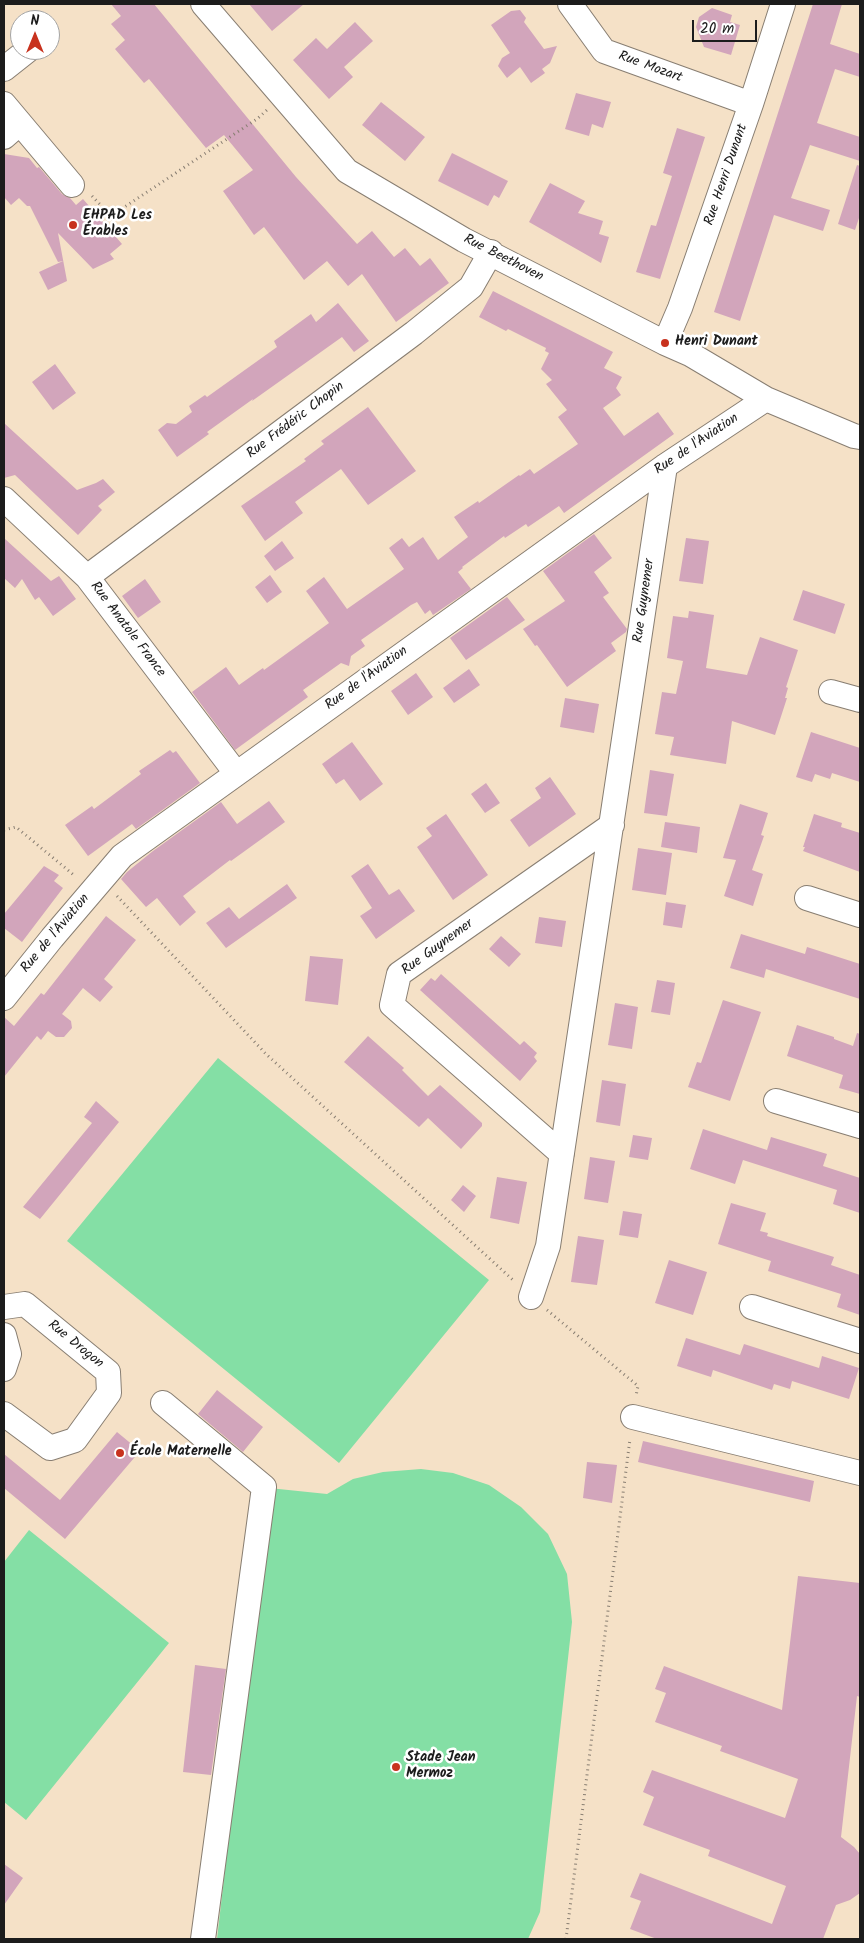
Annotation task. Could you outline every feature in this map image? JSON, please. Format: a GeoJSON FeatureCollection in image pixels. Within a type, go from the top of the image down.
{"type":"FeatureCollection","features":[{"type":"Feature","properties":{"kind":"street","name":"Rue Beethoven"},"geometry":{"type":"LineString","coordinates":[[203,4],[347,171],[464,240],[491,252],[665,344],[690,354],[766,399],[860,437]]}},
{"type":"Feature","properties":{"kind":"street","name":"Rue Mozart"},"geometry":{"type":"LineString","coordinates":[[570,4],[604,51],[751,104]]}},
{"type":"Feature","properties":{"kind":"street","name":"Rue Henri Dunant"},"geometry":{"type":"LineString","coordinates":[[665,344],[680,308],[751,104],[782,4]]}},
{"type":"Feature","properties":{"kind":"street"},"geometry":{"type":"LineString","coordinates":[[4,69],[15,60]]}},
{"type":"Feature","properties":{"kind":"street"},"geometry":{"type":"LineString","coordinates":[[4,104],[12,130],[72,185]]}},
{"type":"Feature","properties":{"kind":"street","name":"Rue Frédéric Chopin"},"geometry":{"type":"LineString","coordinates":[[87,577],[406,338],[471,287],[491,252]]}},
{"type":"Feature","properties":{"kind":"street","name":"Rue de l'Aviation"},"geometry":{"type":"LineString","coordinates":[[4,998],[122,856],[665,466],[766,399]]}},
{"type":"Feature","properties":{"kind":"street","name":"Rue Guynemer"},"geometry":{"type":"LineString","coordinates":[[531,1297],[548,1246],[665,466]]}},
{"type":"Feature","properties":{"kind":"street","name":"Rue Anatole France"},"geometry":{"type":"LineString","coordinates":[[4,499],[87,577],[236,773]]}},
{"type":"Feature","properties":{"kind":"street"},"geometry":{"type":"LineString","coordinates":[[832,692],[860,700]]}},
{"type":"Feature","properties":{"kind":"street","name":"Rue Guynemer"},"geometry":{"type":"LineString","coordinates":[[562,1154],[392,1005],[399,974],[612,825]]}},
{"type":"Feature","properties":{"kind":"street"},"geometry":{"type":"LineString","coordinates":[[806,898],[860,915]]}},
{"type":"Feature","properties":{"kind":"street"},"geometry":{"type":"LineString","coordinates":[[776,1101],[860,1126]]}},
{"type":"Feature","properties":{"kind":"street","name":"Rue Drogon"},"geometry":{"type":"LineString","coordinates":[[4,1307],[25,1304],[108,1372],[109,1394],[75,1440],[50,1448],[4,1414]]}},
{"type":"Feature","properties":{"kind":"street"},"geometry":{"type":"LineString","coordinates":[[752,1307],[860,1340]]}},
{"type":"Feature","properties":{"kind":"street"},"geometry":{"type":"LineString","coordinates":[[4,1335],[9,1354],[4,1369]]}},
{"type":"Feature","properties":{"kind":"street"},"geometry":{"type":"LineString","coordinates":[[163,1403],[264,1487],[203,1939]]}},
{"type":"Feature","properties":{"kind":"street"},"geometry":{"type":"LineString","coordinates":[[633,1417],[860,1473]]}},
{"type":"Feature","properties":{"kind":"path"},"geometry":{"type":"LineString","coordinates":[[72,185],[86,190],[111,216],[257,118],[282,97]]}},
{"type":"Feature","properties":{"kind":"path"},"geometry":{"type":"LineString","coordinates":[[4,830],[16,827],[73,876],[101,880],[266,1054],[531,1297],[638,1386],[566,1939]]}},
{"type":"Feature","properties":{"kind":"green space"},"geometry":{"type":"Polygon","coordinates":[[[218,1058],[489,1280],[339,1463],[67,1241],[218,1058]]]}},
{"type":"Feature","properties":{"kind":"green space","name":"Stade Jean Mermoz"},"geometry":{"type":"Polygon","coordinates":[[[421,1469],[453,1473],[489,1485],[521,1507],[548,1534],[567,1574],[572,1622],[540,1912],[528,1939],[217,1939],[269,1488],[327,1494],[353,1479],[383,1472],[421,1469]]]}},
{"type":"Feature","properties":{"kind":"green space"},"geometry":{"type":"Polygon","coordinates":[[[29,1530],[169,1643],[26,1820],[4,1802],[4,1562],[29,1530]]]}},
{"type":"Feature","properties":{"kind":"building"},"geometry":{"type":"Polygon","coordinates":[[[111,4],[154,4],[296,177],[357,244],[372,231],[394,257],[405,248],[420,266],[430,258],[449,283],[396,322],[362,274],[348,286],[327,261],[304,280],[264,227],[254,235],[223,191],[253,170],[224,135],[206,148],[149,79],[144,83],[115,49],[125,40],[111,24],[121,16],[111,4]]]}},
{"type":"Feature","properties":{"kind":"building"},"geometry":{"type":"Polygon","coordinates":[[[249,4],[304,4],[272,31],[249,4]]]}},
{"type":"Feature","properties":{"kind":"building"},"geometry":{"type":"Polygon","coordinates":[[[813,4],[842,4],[830,44],[860,54],[860,77],[835,69],[817,123],[860,137],[860,161],[810,145],[791,198],[830,210],[823,231],[774,215],[740,321],[714,312],[813,4]]]}},
{"type":"Feature","properties":{"kind":"building"},"geometry":{"type":"Polygon","coordinates":[[[712,8],[732,15],[730,22],[740,25],[731,55],[704,47],[696,27],[699,17],[712,8]]]}},
{"type":"Feature","properties":{"kind":"building"},"geometry":{"type":"Polygon","coordinates":[[[520,10],[526,18],[524,22],[544,49],[557,46],[550,63],[542,69],[545,73],[531,83],[520,67],[507,78],[498,66],[502,58],[510,53],[491,25],[511,11],[520,10]]]}},
{"type":"Feature","properties":{"kind":"building"},"geometry":{"type":"Polygon","coordinates":[[[355,22],[373,41],[344,67],[353,77],[329,99],[293,60],[316,38],[327,49],[355,22]]]}},
{"type":"Feature","properties":{"kind":"building"},"geometry":{"type":"Polygon","coordinates":[[[576,93],[611,102],[603,128],[592,124],[589,136],[565,129],[576,93]]]}},
{"type":"Feature","properties":{"kind":"building"},"geometry":{"type":"Polygon","coordinates":[[[381,102],[425,137],[405,161],[362,125],[381,102]]]}},
{"type":"Feature","properties":{"kind":"building"},"geometry":{"type":"Polygon","coordinates":[[[677,128],[705,137],[660,279],[636,272],[651,225],[656,226],[672,176],[663,173],[677,128]]]}},
{"type":"Feature","properties":{"kind":"building"},"geometry":{"type":"Polygon","coordinates":[[[452,153],[508,181],[499,198],[494,195],[488,206],[438,181],[452,153]]]}},
{"type":"Feature","properties":{"kind":"building","name":"EHPAD Les Érables"},"geometry":{"type":"Polygon","coordinates":[[[4,154],[29,158],[62,194],[70,198],[76,205],[83,199],[122,244],[110,254],[114,259],[93,269],[58,233],[67,281],[48,290],[39,272],[63,261],[58,262],[30,206],[27,206],[19,198],[11,205],[4,197],[4,154]]]}},
{"type":"Feature","properties":{"kind":"building"},"geometry":{"type":"Polygon","coordinates":[[[857,165],[860,166],[860,215],[855,230],[838,224],[857,165]]]}},
{"type":"Feature","properties":{"kind":"building"},"geometry":{"type":"Polygon","coordinates":[[[550,183],[585,201],[578,213],[603,221],[599,234],[609,237],[601,263],[529,222],[550,183]]]}},
{"type":"Feature","properties":{"kind":"building"},"geometry":{"type":"Polygon","coordinates":[[[493,291],[613,352],[604,368],[622,377],[616,388],[621,395],[603,408],[624,436],[658,412],[674,434],[564,513],[559,506],[528,527],[526,524],[505,538],[504,536],[458,572],[471,589],[433,615],[430,610],[425,614],[417,602],[411,605],[361,640],[365,646],[351,656],[349,666],[341,663],[303,690],[308,697],[235,750],[192,692],[226,667],[239,685],[263,668],[264,670],[329,623],[306,591],[324,577],[347,609],[404,569],[389,548],[402,538],[409,547],[423,537],[438,560],[468,537],[454,517],[478,501],[479,503],[530,469],[534,474],[578,444],[558,417],[567,410],[546,384],[552,380],[541,369],[549,353],[545,351],[546,348],[479,317],[493,291]]]}},
{"type":"Feature","properties":{"kind":"building"},"geometry":{"type":"Polygon","coordinates":[[[338,303],[369,341],[354,352],[342,337],[207,432],[209,434],[177,457],[158,430],[167,423],[176,424],[192,412],[189,406],[205,395],[207,397],[277,347],[274,341],[311,314],[316,322],[338,303]]]}},
{"type":"Feature","properties":{"kind":"building"},"geometry":{"type":"Polygon","coordinates":[[[55,364],[76,393],[53,410],[32,382],[55,364]]]}},
{"type":"Feature","properties":{"kind":"building"},"geometry":{"type":"Polygon","coordinates":[[[368,407],[416,471],[368,505],[341,469],[295,502],[303,513],[265,541],[241,506],[306,461],[304,459],[324,444],[321,441],[368,407]]]}},
{"type":"Feature","properties":{"kind":"building"},"geometry":{"type":"Polygon","coordinates":[[[4,423],[77,490],[103,479],[115,492],[98,506],[102,510],[78,535],[15,475],[4,478],[4,423]]]}},
{"type":"Feature","properties":{"kind":"building"},"geometry":{"type":"Polygon","coordinates":[[[594,534],[612,558],[594,572],[609,593],[603,597],[627,629],[626,632],[611,643],[616,651],[567,687],[523,629],[565,601],[543,571],[594,534]]]}},
{"type":"Feature","properties":{"kind":"building"},"geometry":{"type":"Polygon","coordinates":[[[4,538],[51,581],[59,576],[76,599],[53,616],[39,597],[35,600],[22,579],[15,588],[4,578],[4,538]]]}},
{"type":"Feature","properties":{"kind":"building"},"geometry":{"type":"Polygon","coordinates":[[[686,538],[709,541],[703,584],[679,581],[686,538]]]}},
{"type":"Feature","properties":{"kind":"building"},"geometry":{"type":"Polygon","coordinates":[[[282,541],[294,558],[275,571],[264,556],[282,541]]]}},
{"type":"Feature","properties":{"kind":"building"},"geometry":{"type":"Polygon","coordinates":[[[270,575],[282,592],[267,603],[255,587],[270,575]]]}},
{"type":"Feature","properties":{"kind":"building"},"geometry":{"type":"Polygon","coordinates":[[[145,579],[161,602],[138,618],[122,596],[145,579]]]}},
{"type":"Feature","properties":{"kind":"building"},"geometry":{"type":"Polygon","coordinates":[[[803,590],[845,604],[835,634],[793,620],[803,590]]]}},
{"type":"Feature","properties":{"kind":"building"},"geometry":{"type":"Polygon","coordinates":[[[507,597],[525,620],[466,660],[450,638],[507,597]]]}},
{"type":"Feature","properties":{"kind":"building"},"geometry":{"type":"Polygon","coordinates":[[[689,611],[714,615],[706,668],[747,675],[760,637],[798,650],[786,687],[788,688],[785,698],[787,698],[775,735],[732,721],[726,764],[670,755],[674,737],[655,734],[662,692],[676,694],[683,661],[667,658],[673,616],[688,618],[689,611]]]}},
{"type":"Feature","properties":{"kind":"building"},"geometry":{"type":"Polygon","coordinates":[[[469,669],[480,685],[454,703],[443,688],[469,669]]]}},
{"type":"Feature","properties":{"kind":"building"},"geometry":{"type":"Polygon","coordinates":[[[416,673],[433,697],[408,715],[391,691],[416,673]]]}},
{"type":"Feature","properties":{"kind":"building"},"geometry":{"type":"Polygon","coordinates":[[[565,698],[599,704],[594,733],[560,727],[565,698]]]}},
{"type":"Feature","properties":{"kind":"building"},"geometry":{"type":"Polygon","coordinates":[[[811,732],[860,748],[860,782],[832,773],[830,779],[815,774],[812,782],[796,777],[811,732]]]}},
{"type":"Feature","properties":{"kind":"building"},"geometry":{"type":"Polygon","coordinates":[[[352,742],[383,784],[360,801],[344,779],[336,784],[322,764],[352,742]]]}},
{"type":"Feature","properties":{"kind":"building"},"geometry":{"type":"Polygon","coordinates":[[[170,750],[173,753],[176,751],[200,783],[136,829],[132,824],[88,856],[65,825],[92,806],[94,809],[141,774],[139,771],[170,750]]]}},
{"type":"Feature","properties":{"kind":"building"},"geometry":{"type":"Polygon","coordinates":[[[650,770],[674,774],[667,816],[644,813],[650,770]]]}},
{"type":"Feature","properties":{"kind":"building"},"geometry":{"type":"Polygon","coordinates":[[[550,777],[576,814],[529,847],[510,820],[541,798],[535,788],[550,777]]]}},
{"type":"Feature","properties":{"kind":"building"},"geometry":{"type":"Polygon","coordinates":[[[486,783],[500,803],[485,813],[471,794],[486,783]]]}},
{"type":"Feature","properties":{"kind":"building"},"geometry":{"type":"Polygon","coordinates":[[[269,801],[285,822],[230,860],[183,896],[196,912],[180,926],[157,898],[146,907],[121,879],[153,851],[221,802],[237,824],[269,801]]]}},
{"type":"Feature","properties":{"kind":"building"},"geometry":{"type":"Polygon","coordinates":[[[740,804],[768,813],[761,835],[764,836],[752,870],[763,874],[753,906],[724,896],[736,860],[723,858],[740,804]]]}},
{"type":"Feature","properties":{"kind":"building"},"geometry":{"type":"Polygon","coordinates":[[[446,814],[488,875],[453,900],[417,847],[432,836],[426,828],[446,814]]]}},
{"type":"Feature","properties":{"kind":"building"},"geometry":{"type":"Polygon","coordinates":[[[814,814],[842,823],[841,827],[860,833],[860,872],[803,851],[814,814]]]}},
{"type":"Feature","properties":{"kind":"building"},"geometry":{"type":"Polygon","coordinates":[[[665,822],[700,827],[697,853],[661,847],[665,822]]]}},
{"type":"Feature","properties":{"kind":"building"},"geometry":{"type":"Polygon","coordinates":[[[638,848],[672,853],[666,895],[632,890],[638,848]]]}},
{"type":"Feature","properties":{"kind":"building"},"geometry":{"type":"Polygon","coordinates":[[[368,864],[389,895],[399,889],[415,911],[376,939],[360,916],[372,908],[351,876],[368,864]]]}},
{"type":"Feature","properties":{"kind":"building"},"geometry":{"type":"Polygon","coordinates":[[[44,866],[59,875],[54,881],[63,888],[22,942],[4,928],[4,914],[44,866]]]}},
{"type":"Feature","properties":{"kind":"building"},"geometry":{"type":"Polygon","coordinates":[[[287,884],[297,898],[226,948],[206,923],[229,907],[239,919],[287,884]]]}},
{"type":"Feature","properties":{"kind":"building"},"geometry":{"type":"Polygon","coordinates":[[[666,902],[686,905],[682,928],[663,925],[666,902]]]}},
{"type":"Feature","properties":{"kind":"building"},"geometry":{"type":"Polygon","coordinates":[[[106,916],[136,940],[104,979],[113,987],[100,1002],[83,988],[62,1014],[71,1021],[72,1028],[64,1037],[56,1037],[48,1031],[41,1040],[37,1036],[4,1077],[4,1017],[14,1026],[41,993],[44,995],[106,916]]]}},
{"type":"Feature","properties":{"kind":"building"},"geometry":{"type":"Polygon","coordinates":[[[539,917],[566,921],[562,947],[535,943],[539,917]]]}},
{"type":"Feature","properties":{"kind":"building"},"geometry":{"type":"Polygon","coordinates":[[[741,934],[805,954],[807,947],[860,964],[860,999],[766,969],[764,978],[730,968],[741,934]]]}},
{"type":"Feature","properties":{"kind":"building"},"geometry":{"type":"Polygon","coordinates":[[[501,936],[521,954],[509,967],[489,949],[501,936]]]}},
{"type":"Feature","properties":{"kind":"building"},"geometry":{"type":"Polygon","coordinates":[[[310,956],[343,959],[338,1005],[305,1001],[310,956]]]}},
{"type":"Feature","properties":{"kind":"building"},"geometry":{"type":"Polygon","coordinates":[[[441,974],[520,1045],[524,1041],[537,1053],[534,1057],[537,1061],[520,1081],[420,990],[431,978],[435,981],[441,974]]]}},
{"type":"Feature","properties":{"kind":"building"},"geometry":{"type":"Polygon","coordinates":[[[657,980],[675,983],[670,1015],[651,1012],[657,980]]]}},
{"type":"Feature","properties":{"kind":"building"},"geometry":{"type":"Polygon","coordinates":[[[723,1000],[761,1012],[730,1101],[688,1087],[697,1062],[701,1063],[723,1000]]]}},
{"type":"Feature","properties":{"kind":"building"},"geometry":{"type":"Polygon","coordinates":[[[615,1003],[638,1007],[632,1049],[608,1045],[615,1003]]]}},
{"type":"Feature","properties":{"kind":"building"},"geometry":{"type":"Polygon","coordinates":[[[797,1025],[834,1037],[834,1039],[853,1046],[857,1033],[860,1034],[860,1094],[839,1088],[843,1075],[787,1056],[797,1025]]]}},
{"type":"Feature","properties":{"kind":"building"},"geometry":{"type":"Polygon","coordinates":[[[368,1036],[404,1068],[402,1070],[428,1096],[440,1085],[482,1123],[482,1126],[461,1149],[428,1118],[419,1127],[344,1062],[368,1036]]]}},
{"type":"Feature","properties":{"kind":"building"},"geometry":{"type":"Polygon","coordinates":[[[602,1080],[626,1084],[620,1126],[596,1122],[602,1080]]]}},
{"type":"Feature","properties":{"kind":"building"},"geometry":{"type":"Polygon","coordinates":[[[96,1101],[119,1122],[40,1219],[23,1207],[92,1123],[84,1117],[96,1101]]]}},
{"type":"Feature","properties":{"kind":"building"},"geometry":{"type":"Polygon","coordinates":[[[703,1129],[767,1150],[771,1137],[827,1154],[823,1166],[860,1178],[860,1213],[833,1204],[837,1190],[743,1160],[735,1184],[690,1169],[703,1129]]]}},
{"type":"Feature","properties":{"kind":"building"},"geometry":{"type":"Polygon","coordinates":[[[633,1135],[652,1138],[648,1160],[629,1157],[633,1135]]]}},
{"type":"Feature","properties":{"kind":"building"},"geometry":{"type":"Polygon","coordinates":[[[590,1157],[615,1161],[608,1203],[584,1199],[590,1157]]]}},
{"type":"Feature","properties":{"kind":"building"},"geometry":{"type":"Polygon","coordinates":[[[497,1177],[527,1182],[519,1224],[490,1218],[497,1177]]]}},
{"type":"Feature","properties":{"kind":"building"},"geometry":{"type":"Polygon","coordinates":[[[463,1185],[476,1196],[464,1212],[451,1200],[463,1185]]]}},
{"type":"Feature","properties":{"kind":"building"},"geometry":{"type":"Polygon","coordinates":[[[731,1203],[766,1213],[760,1231],[768,1233],[767,1236],[834,1257],[831,1265],[860,1275],[860,1315],[837,1307],[841,1294],[768,1271],[771,1261],[718,1244],[731,1203]]]}},
{"type":"Feature","properties":{"kind":"building"},"geometry":{"type":"Polygon","coordinates":[[[623,1211],[642,1214],[638,1238],[619,1235],[623,1211]]]}},
{"type":"Feature","properties":{"kind":"building"},"geometry":{"type":"Polygon","coordinates":[[[578,1236],[604,1240],[597,1285],[571,1282],[578,1236]]]}},
{"type":"Feature","properties":{"kind":"building"},"geometry":{"type":"Polygon","coordinates":[[[669,1260],[707,1272],[693,1315],[655,1303],[669,1260]]]}},
{"type":"Feature","properties":{"kind":"building"},"geometry":{"type":"Polygon","coordinates":[[[686,1338],[740,1355],[744,1344],[819,1368],[822,1356],[859,1368],[849,1399],[792,1381],[790,1389],[774,1384],[772,1390],[713,1370],[711,1377],[677,1366],[686,1338]]]}},
{"type":"Feature","properties":{"kind":"building"},"geometry":{"type":"Polygon","coordinates":[[[217,1390],[263,1427],[243,1452],[198,1414],[217,1390]]]}},
{"type":"Feature","properties":{"kind":"building"},"geometry":{"type":"Polygon","coordinates":[[[117,1432],[140,1451],[65,1539],[4,1488],[4,1454],[60,1500],[117,1432]]]}},
{"type":"Feature","properties":{"kind":"building"},"geometry":{"type":"Polygon","coordinates":[[[643,1441],[814,1481],[810,1502],[638,1462],[643,1441]]]}},
{"type":"Feature","properties":{"kind":"building"},"geometry":{"type":"Polygon","coordinates":[[[587,1462],[617,1465],[612,1503],[583,1498],[587,1462]]]}},
{"type":"Feature","properties":{"kind":"building"},"geometry":{"type":"Polygon","coordinates":[[[798,1576],[860,1583],[860,1697],[857,1696],[841,1837],[860,1854],[860,1893],[850,1900],[836,1905],[823,1939],[657,1939],[630,1929],[641,1901],[630,1897],[640,1873],[772,1924],[786,1886],[708,1856],[710,1850],[643,1825],[654,1797],[643,1792],[652,1770],[785,1818],[798,1779],[720,1751],[722,1746],[655,1722],[666,1693],[655,1689],[664,1666],[782,1710],[798,1576]]]}},
{"type":"Feature","properties":{"kind":"building"},"geometry":{"type":"Polygon","coordinates":[[[195,1665],[226,1669],[211,1775],[183,1772],[195,1665]]]}},
{"type":"Feature","properties":{"kind":"building"},"geometry":{"type":"Polygon","coordinates":[[[4,1864],[23,1878],[4,1905],[4,1864]]]}},
{"type":"Feature","properties":{"kind":"place","name":"EHPAD Les Érables"},"geometry":{"type":"Point","coordinates":[73,225]}},
{"type":"Feature","properties":{"kind":"place","name":"Henri Dunant"},"geometry":{"type":"Point","coordinates":[665,343]}},
{"type":"Feature","properties":{"kind":"place","name":"École Maternelle"},"geometry":{"type":"Point","coordinates":[120,1453]}},
{"type":"Feature","properties":{"kind":"place","name":"Stade Jean Mermoz"},"geometry":{"type":"Point","coordinates":[396,1767]}}]}
